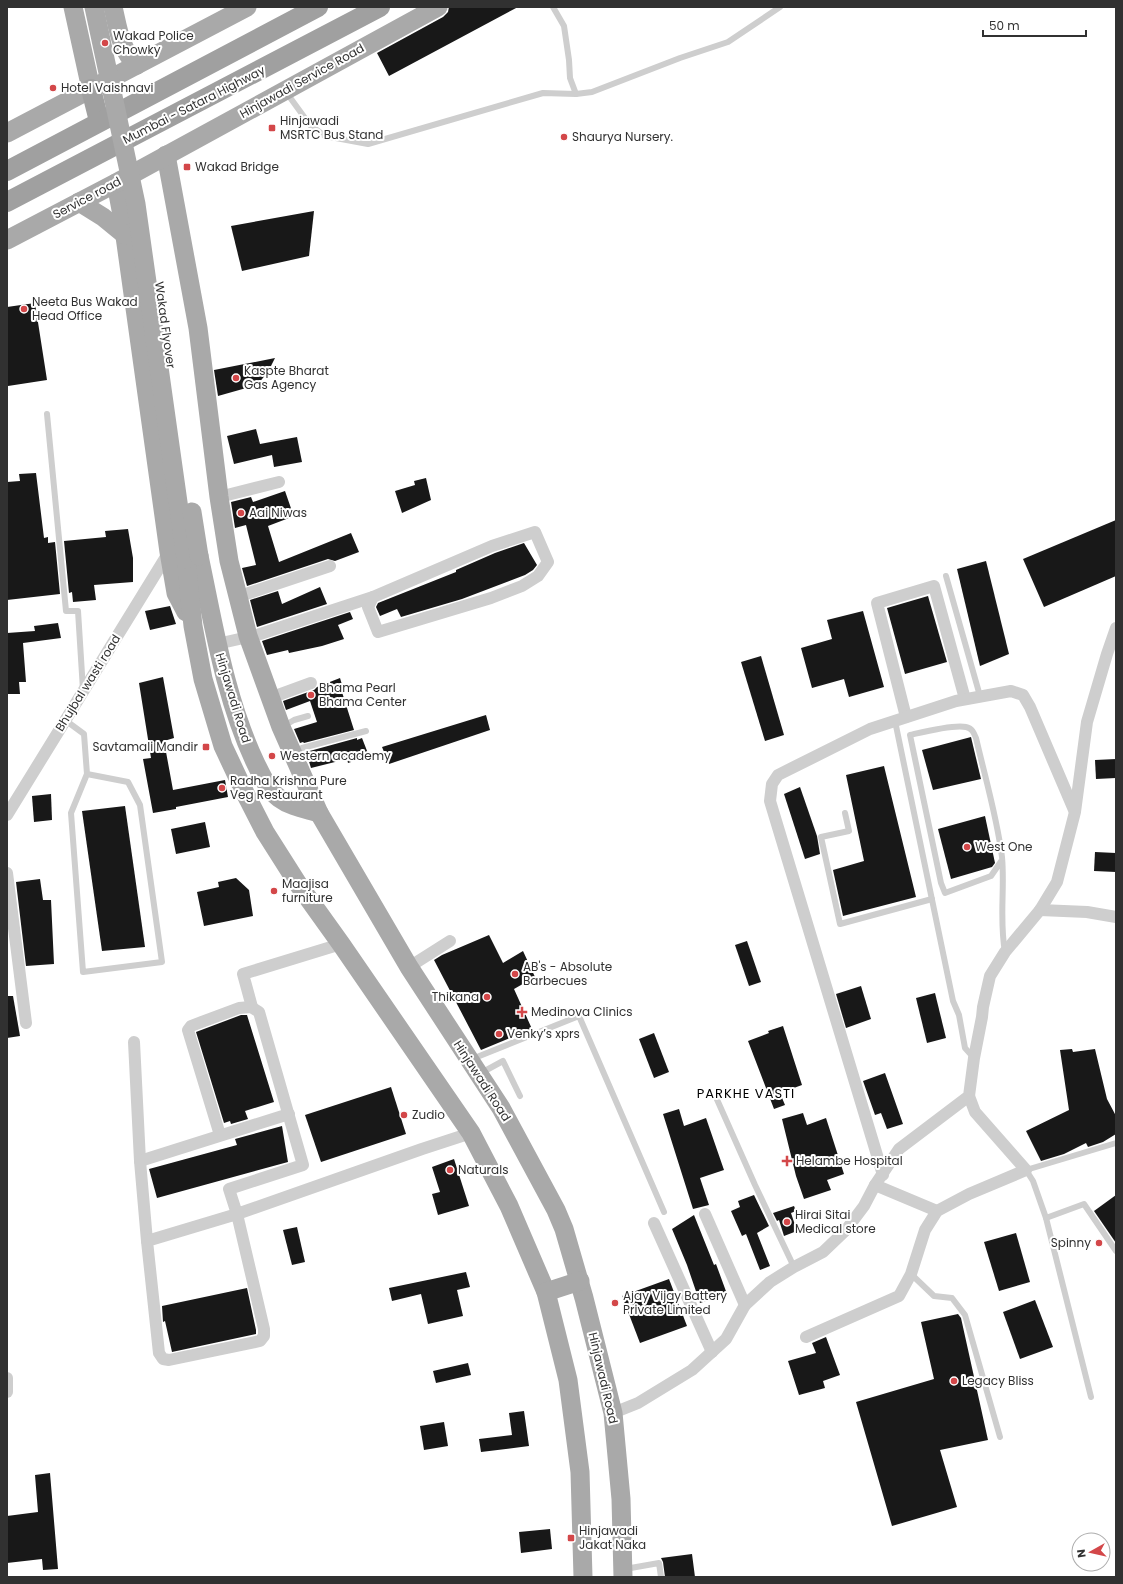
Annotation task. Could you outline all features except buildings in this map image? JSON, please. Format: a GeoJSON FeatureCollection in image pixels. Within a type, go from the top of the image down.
{"type":"FeatureCollection","features":[{"type":"Feature","properties":{"kind":"highway"},"geometry":{"type":"LineString","coordinates":[[7,171],[99,121],[318,7]]}},
{"type":"Feature","properties":{"kind":"highway","name":"Mumbai - Satara Highway"},"geometry":{"type":"LineString","coordinates":[[7,202],[380,7]]}},
{"type":"Feature","properties":{"kind":"highway"},"geometry":{"type":"LineString","coordinates":[[91,90],[99,121]]}},
{"type":"Feature","properties":{"kind":"main road"},"geometry":{"type":"LineString","coordinates":[[74,7],[91,90]]}},
{"type":"Feature","properties":{"kind":"main road","name":"Wakad Flyover"},"geometry":{"type":"LineString","coordinates":[[94,7],[136,204],[185,556],[193,626]]}},
{"type":"Feature","properties":{"kind":"main road","name":"Wakad Flyover"},"geometry":{"type":"LineString","coordinates":[[104,7],[138,148],[163,309],[181,449],[185,556],[217,644]]}},
{"type":"Feature","properties":{"kind":"main road"},"geometry":{"type":"LineString","coordinates":[[113,7],[121,42],[129,58],[137,65]]}},
{"type":"Feature","properties":{"kind":"main road"},"geometry":{"type":"LineString","coordinates":[[7,133],[247,7]]}},
{"type":"Feature","properties":{"kind":"main road","name":"Hinjawadi Service Road"},"geometry":{"type":"LineString","coordinates":[[166,155],[438,7]]}},
{"type":"Feature","properties":{"kind":"main road"},"geometry":{"type":"LineString","coordinates":[[166,155],[198,328],[219,497],[229,561],[237,597],[248,636],[281,728],[319,813]]}},
{"type":"Feature","properties":{"kind":"main road","name":"Service road"},"geometry":{"type":"LineString","coordinates":[[7,240],[166,155]]}},
{"type":"Feature","properties":{"kind":"main road"},"geometry":{"type":"LineString","coordinates":[[116,182],[185,556]]}},
{"type":"Feature","properties":{"kind":"main road"},"geometry":{"type":"LineString","coordinates":[[79,202],[104,216],[125,235]]}},
{"type":"Feature","properties":{"kind":"main road","name":"Hinjawadi Road"},"geometry":{"type":"LineString","coordinates":[[193,626],[203,679],[222,746],[265,832],[298,884],[341,944],[471,1134],[509,1206],[546,1292],[568,1380],[580,1472],[583,1577]]}},
{"type":"Feature","properties":{"kind":"main road","name":"Hinjawadi Road"},"geometry":{"type":"LineString","coordinates":[[217,644],[230,694],[243,734],[265,783],[279,798],[294,806],[319,813],[409,967],[501,1108],[556,1210],[574,1257],[613,1413],[621,1499],[623,1573]]}},
{"type":"Feature","properties":{"kind":"main road"},"geometry":{"type":"LineString","coordinates":[[546,1292],[580,1282]]}},
{"type":"Feature","properties":{"kind":"street"},"geometry":{"type":"LineString","coordinates":[[219,497],[279,482]]}},
{"type":"Feature","properties":{"kind":"street"},"geometry":{"type":"LineString","coordinates":[[217,644],[248,636],[373,597],[492,546],[536,532],[548,562],[538,576],[522,586],[491,598],[378,632],[368,607],[373,597]]}},
{"type":"Feature","properties":{"kind":"street","name":"Bhujbal wasti road"},"geometry":{"type":"LineString","coordinates":[[7,815],[83,691],[185,556]]}},
{"type":"Feature","properties":{"kind":"street"},"geometry":{"type":"LineString","coordinates":[[237,597],[330,566]]}},
{"type":"Feature","properties":{"kind":"street"},"geometry":{"type":"LineString","coordinates":[[900,719],[877,602],[934,586],[965,698]]}},
{"type":"Feature","properties":{"kind":"street"},"geometry":{"type":"LineString","coordinates":[[806,1337],[899,1296],[911,1274],[925,1230],[937,1211],[969,1194],[1026,1170],[975,1112],[969,1096],[974,1058],[982,1017],[982,1007],[990,976],[1005,952],[1040,910],[1057,882],[1075,812],[1087,722],[1106,654],[1115,634]]}},
{"type":"Feature","properties":{"kind":"street"},"geometry":{"type":"LineString","coordinates":[[270,698],[311,683]]}},
{"type":"Feature","properties":{"kind":"street"},"geometry":{"type":"LineString","coordinates":[[883,1175],[770,801],[772,784],[778,775],[870,729],[965,698],[1011,692],[1023,695],[1030,707],[1075,812]]}},
{"type":"Feature","properties":{"kind":"street"},"geometry":{"type":"LineString","coordinates":[[7,873],[26,1023]]}},
{"type":"Feature","properties":{"kind":"street"},"geometry":{"type":"LineString","coordinates":[[1040,910],[1087,912],[1116,917]]}},
{"type":"Feature","properties":{"kind":"street"},"geometry":{"type":"LineString","coordinates":[[409,967],[450,941]]}},
{"type":"Feature","properties":{"kind":"street"},"geometry":{"type":"LineString","coordinates":[[252,1008],[243,974],[341,944]]}},
{"type":"Feature","properties":{"kind":"street"},"geometry":{"type":"LineString","coordinates":[[134,1042],[140,1161],[147,1241],[159,1353],[163,1360],[260,1341],[264,1336],[264,1329],[237,1214],[229,1189],[303,1165],[259,1012],[252,1008],[240,1008],[191,1026],[188,1030],[220,1136]]}},
{"type":"Feature","properties":{"kind":"street"},"geometry":{"type":"LineString","coordinates":[[613,1413],[638,1403],[692,1370],[726,1339],[745,1305],[770,1282],[794,1267],[823,1252],[846,1230],[864,1206],[875,1185],[899,1149],[969,1096]]}},
{"type":"Feature","properties":{"kind":"street"},"geometry":{"type":"LineString","coordinates":[[140,1161],[289,1114]]}},
{"type":"Feature","properties":{"kind":"street"},"geometry":{"type":"LineString","coordinates":[[147,1241],[237,1214],[422,1149],[471,1134]]}},
{"type":"Feature","properties":{"kind":"street"},"geometry":{"type":"LineString","coordinates":[[875,1185],[937,1211]]}},
{"type":"Feature","properties":{"kind":"street"},"geometry":{"type":"LineString","coordinates":[[705,1214],[745,1305]]}},
{"type":"Feature","properties":{"kind":"street"},"geometry":{"type":"LineString","coordinates":[[654,1223],[712,1352]]}},
{"type":"Feature","properties":{"kind":"street"},"geometry":{"type":"LineString","coordinates":[[7,1378],[7,1392]]}},
{"type":"Feature","properties":{"kind":"lane"},"geometry":{"type":"LineString","coordinates":[[553,7],[564,26],[570,78],[576,94]]}},
{"type":"Feature","properties":{"kind":"lane"},"geometry":{"type":"LineString","coordinates":[[285,90],[310,125],[325,136],[368,144],[543,93],[576,94],[592,92],[680,58],[728,42],[780,7]]}},
{"type":"Feature","properties":{"kind":"lane"},"geometry":{"type":"LineString","coordinates":[[47,414],[66,611],[78,610],[83,691]]}},
{"type":"Feature","properties":{"kind":"lane"},"geometry":{"type":"LineString","coordinates":[[946,576],[980,696]]}},
{"type":"Feature","properties":{"kind":"lane"},"geometry":{"type":"LineString","coordinates":[[281,728],[294,720],[308,716]]}},
{"type":"Feature","properties":{"kind":"lane"},"geometry":{"type":"LineString","coordinates":[[900,719],[932,899],[953,1001],[959,1015],[965,1048],[974,1058]]}},
{"type":"Feature","properties":{"kind":"lane"},"geometry":{"type":"LineString","coordinates":[[65,720],[84,734],[87,774],[71,813],[83,972],[162,962],[140,805],[128,782],[87,774]]}},
{"type":"Feature","properties":{"kind":"lane"},"geometry":{"type":"LineString","coordinates":[[1002,860],[991,876],[945,893],[941,882],[910,735],[956,727],[966,727],[972,730],[976,738],[1000,840],[1002,860],[1002,927],[1005,952]]}},
{"type":"Feature","properties":{"kind":"lane"},"geometry":{"type":"LineString","coordinates":[[292,752],[366,730]]}},
{"type":"Feature","properties":{"kind":"lane"},"geometry":{"type":"LineString","coordinates":[[845,813],[849,831],[821,837],[840,924],[932,899]]}},
{"type":"Feature","properties":{"kind":"lane"},"geometry":{"type":"LineString","coordinates":[[473,1067],[578,1016],[664,1212]]}},
{"type":"Feature","properties":{"kind":"lane"},"geometry":{"type":"LineString","coordinates":[[473,1067],[503,1061],[520,1096]]}},
{"type":"Feature","properties":{"kind":"lane"},"geometry":{"type":"LineString","coordinates":[[715,1095],[755,1185],[794,1267]]}},
{"type":"Feature","properties":{"kind":"lane"},"geometry":{"type":"LineString","coordinates":[[1091,1398],[1046,1218],[1033,1181],[1026,1170],[1116,1143]]}},
{"type":"Feature","properties":{"kind":"lane"},"geometry":{"type":"LineString","coordinates":[[1046,1218],[1084,1204],[1116,1251]]}},
{"type":"Feature","properties":{"kind":"lane"},"geometry":{"type":"LineString","coordinates":[[911,1274],[934,1296],[952,1298],[965,1315],[1000,1437]]}},
{"type":"Feature","properties":{"kind":"lane"},"geometry":{"type":"LineString","coordinates":[[623,1573],[659,1563],[661,1577]]}},
{"type":"Feature","properties":{"kind":"place","name":"Wakad Police Chowky"},"geometry":{"type":"Point","coordinates":[105,43]}},
{"type":"Feature","properties":{"kind":"place","name":"Hotel Vaishnavi"},"geometry":{"type":"Point","coordinates":[53,88]}},
{"type":"Feature","properties":{"kind":"place","name":"Hinjawadi MSRTC Bus Stand"},"geometry":{"type":"Point","coordinates":[272,128]}},
{"type":"Feature","properties":{"kind":"place","name":"Shaurya Nursery."},"geometry":{"type":"Point","coordinates":[564,137]}},
{"type":"Feature","properties":{"kind":"place","name":"Wakad Bridge"},"geometry":{"type":"Point","coordinates":[187,167]}},
{"type":"Feature","properties":{"kind":"place","name":"Neeta Bus Wakad Head Office"},"geometry":{"type":"Point","coordinates":[24,309]}},
{"type":"Feature","properties":{"kind":"place","name":"Kaspte Bharat Gas Agency"},"geometry":{"type":"Point","coordinates":[236,378]}},
{"type":"Feature","properties":{"kind":"place","name":"Aai Niwas"},"geometry":{"type":"Point","coordinates":[241,513]}},
{"type":"Feature","properties":{"kind":"place","name":"Bhama Pearl Bhama Center"},"geometry":{"type":"Point","coordinates":[311,695]}},
{"type":"Feature","properties":{"kind":"place","name":"Savtamali Mandir"},"geometry":{"type":"Point","coordinates":[206,747]}},
{"type":"Feature","properties":{"kind":"place","name":"Western academy"},"geometry":{"type":"Point","coordinates":[272,756]}},
{"type":"Feature","properties":{"kind":"place","name":"Radha Krishna Pure Veg Restaurant"},"geometry":{"type":"Point","coordinates":[222,788]}},
{"type":"Feature","properties":{"kind":"place","name":"West One"},"geometry":{"type":"Point","coordinates":[967,847]}},
{"type":"Feature","properties":{"kind":"place","name":"Maajisa furniture"},"geometry":{"type":"Point","coordinates":[274,891]}},
{"type":"Feature","properties":{"kind":"place","name":"AB's - Absolute Barbecues"},"geometry":{"type":"Point","coordinates":[515,974]}},
{"type":"Feature","properties":{"kind":"place","name":"Thikana"},"geometry":{"type":"Point","coordinates":[487,997]}},
{"type":"Feature","properties":{"kind":"place","name":"Medinova Clinics"},"geometry":{"type":"Point","coordinates":[522,1012]}},
{"type":"Feature","properties":{"kind":"place","name":"Venky’s xprs"},"geometry":{"type":"Point","coordinates":[499,1034]}},
{"type":"Feature","properties":{"kind":"place","name":"Zudio"},"geometry":{"type":"Point","coordinates":[404,1115]}},
{"type":"Feature","properties":{"kind":"place","name":"Helambe Hospital"},"geometry":{"type":"Point","coordinates":[787,1161]}},
{"type":"Feature","properties":{"kind":"place","name":"Naturals"},"geometry":{"type":"Point","coordinates":[450,1170]}},
{"type":"Feature","properties":{"kind":"place","name":"Hirai Sitai Medical store"},"geometry":{"type":"Point","coordinates":[787,1222]}},
{"type":"Feature","properties":{"kind":"place","name":"Spinny"},"geometry":{"type":"Point","coordinates":[1099,1243]}},
{"type":"Feature","properties":{"kind":"place","name":"Ajay Vijay Battery Private Limited"},"geometry":{"type":"Point","coordinates":[615,1303]}},
{"type":"Feature","properties":{"kind":"place","name":"Legacy Bliss"},"geometry":{"type":"Point","coordinates":[954,1381]}},
{"type":"Feature","properties":{"kind":"place","name":"Hinjawadi Jakat Naka"},"geometry":{"type":"Point","coordinates":[571,1538]}},
{"type":"Feature","properties":{"kind":"district","name":"PARKHE VASTI"},"geometry":{"type":"Point","coordinates":[746,1093]}}]}
